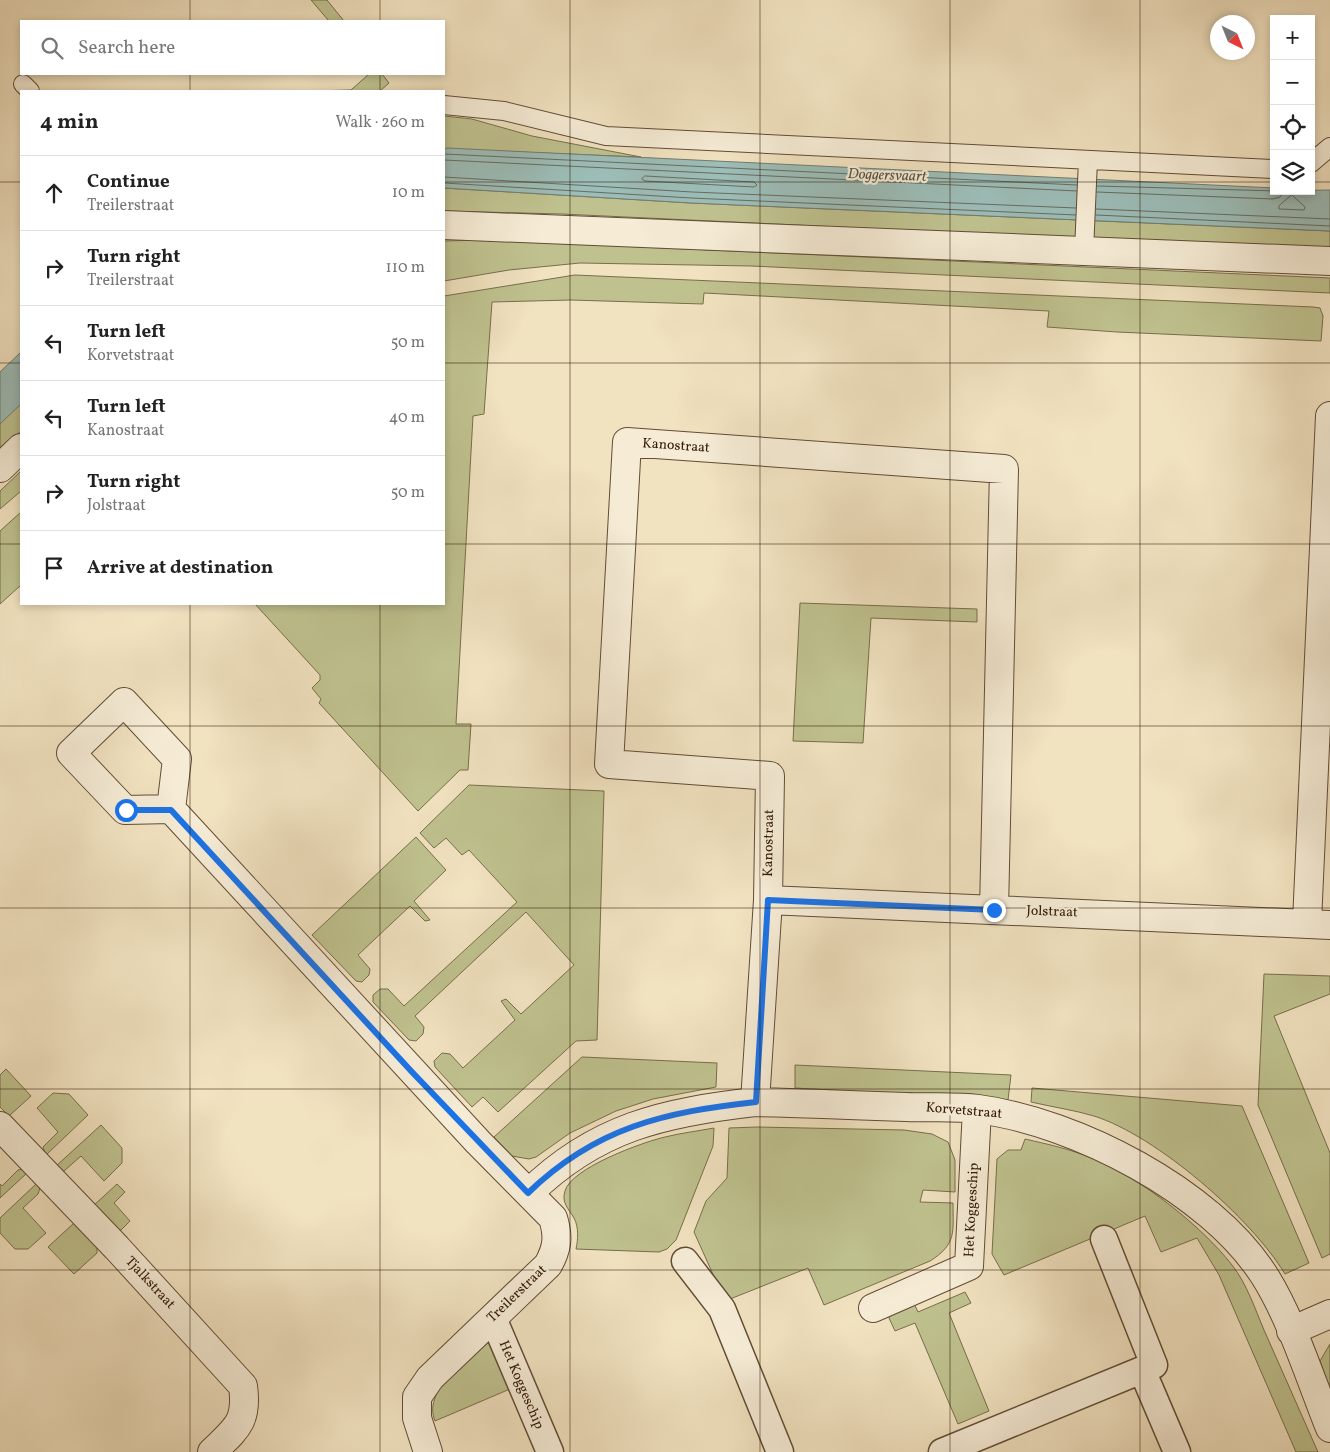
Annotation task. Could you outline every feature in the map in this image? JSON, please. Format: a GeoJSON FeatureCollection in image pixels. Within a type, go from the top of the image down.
{"type":"FeatureCollection","features":[{"type":"Feature","properties":{"kind":"street"},"geometry":{"type":"LineString","coordinates":[[445,225],[1330,261]]}},
{"type":"Feature","properties":{"kind":"street","name":"Jolstraat"},"geometry":{"type":"LineString","coordinates":[[768,900],[1318,923],[1330,416]]}},
{"type":"Feature","properties":{"kind":"street","name":"Kanostraat"},"geometry":{"type":"LineString","coordinates":[[756,1102],[768,900],[770,776],[609,764],[627,442],[1004,469],[994,910]]}},
{"type":"Feature","properties":{"kind":"street"},"geometry":{"type":"LineString","coordinates":[[0,468],[20,449]]}},
{"type":"Feature","properties":{"kind":"street","name":"Treilerstraat"},"geometry":{"type":"LineString","coordinates":[[171,810],[367,1023],[553,1218],[557,1230],[556,1250],[548,1265],[430,1378],[416,1397],[417,1418],[428,1452]]}},
{"type":"Feature","properties":{"kind":"street","name":"Korvetstraat"},"geometry":{"type":"LineString","coordinates":[[528,1193],[564,1163],[608,1136],[661,1116],[756,1102],[977,1109],[1018,1117],[1075,1136],[1145,1167],[1204,1212],[1242,1247],[1265,1276],[1291,1331],[1330,1428]]}},
{"type":"Feature","properties":{"kind":"street","name":"Het Koggeschip"},"geometry":{"type":"LineString","coordinates":[[873,1308],[969,1266],[977,1109]]}},
{"type":"Feature","properties":{"kind":"street","name":"Tjalkstraat"},"geometry":{"type":"LineString","coordinates":[[0,1126],[117,1248],[242,1386],[245,1406],[243,1418],[236,1429],[212,1452]]}},
{"type":"Feature","properties":{"kind":"street"},"geometry":{"type":"LineString","coordinates":[[942,1452],[969,1447],[1154,1365],[1104,1239]]}},
{"type":"Feature","properties":{"kind":"street"},"geometry":{"type":"LineString","coordinates":[[685,1261],[722,1308],[780,1452]]}},
{"type":"Feature","properties":{"kind":"street"},"geometry":{"type":"LineString","coordinates":[[1291,1331],[1330,1314]]}},
{"type":"Feature","properties":{"kind":"street","name":"Het Koggeschip"},"geometry":{"type":"LineString","coordinates":[[493,1318],[550,1452]]}},
{"type":"Feature","properties":{"kind":"street"},"geometry":{"type":"LineString","coordinates":[[1142,1370],[1177,1452]]}},
{"type":"Feature","properties":{"kind":"lane"},"geometry":{"type":"LineString","coordinates":[[445,105],[504,112],[606,136],[1270,168]]}},
{"type":"Feature","properties":{"kind":"lane"},"geometry":{"type":"LineString","coordinates":[[1315,160],[1330,147]]}},
{"type":"Feature","properties":{"kind":"lane"},"geometry":{"type":"LineString","coordinates":[[1084,251],[1088,160]]}},
{"type":"Feature","properties":{"kind":"green space"},"geometry":{"type":"Polygon","coordinates":[[[311,0],[327,0],[343,20],[328,20],[311,0]]]}},
{"type":"Feature","properties":{"kind":"green space"},"geometry":{"type":"Polygon","coordinates":[[[368,75],[383,75],[389,83],[381,90],[351,90],[368,75]]]}},
{"type":"Feature","properties":{"kind":"green space"},"geometry":{"type":"Polygon","coordinates":[[[445,116],[472,119],[532,136],[641,157],[445,149],[445,116]]]}},
{"type":"Feature","properties":{"kind":"green space"},"geometry":{"type":"Polygon","coordinates":[[[445,188],[691,203],[1330,231],[1330,250],[562,214],[445,211],[445,188]]]}},
{"type":"Feature","properties":{"kind":"green space"},"geometry":{"type":"Polygon","coordinates":[[[488,240],[1330,278],[1330,293],[751,266],[580,263],[509,270],[445,281],[445,241],[488,240]]]}},
{"type":"Feature","properties":{"kind":"green space"},"geometry":{"type":"Polygon","coordinates":[[[575,275],[1313,307],[1320,308],[1323,316],[1321,341],[1047,327],[1049,311],[704,293],[703,304],[571,300],[492,302],[484,414],[473,416],[456,724],[471,724],[468,770],[460,770],[418,811],[319,703],[321,699],[312,688],[320,680],[320,675],[256,605],[445,605],[445,296],[575,275]]]}},
{"type":"Feature","properties":{"kind":"green space"},"geometry":{"type":"Polygon","coordinates":[[[20,402],[20,432],[0,450],[0,421],[20,402]]]}},
{"type":"Feature","properties":{"kind":"green space"},"geometry":{"type":"Polygon","coordinates":[[[20,472],[20,492],[0,509],[0,491],[20,472]]]}},
{"type":"Feature","properties":{"kind":"green space"},"geometry":{"type":"Polygon","coordinates":[[[20,513],[20,586],[0,604],[0,531],[20,513]]]}},
{"type":"Feature","properties":{"kind":"green space"},"geometry":{"type":"Polygon","coordinates":[[[800,603],[977,609],[977,622],[871,618],[863,743],[793,741],[800,603]]]}},
{"type":"Feature","properties":{"kind":"green space"},"geometry":{"type":"Polygon","coordinates":[[[469,785],[604,791],[597,1040],[576,1041],[498,1112],[483,1097],[472,1107],[435,1067],[434,1061],[442,1053],[450,1054],[463,1068],[515,1020],[501,1001],[506,999],[521,1014],[574,965],[526,912],[415,1016],[424,1027],[423,1034],[416,1041],[409,1040],[373,1002],[373,995],[380,989],[388,989],[404,1006],[517,902],[469,850],[462,855],[446,838],[434,848],[420,833],[469,785]]]}},
{"type":"Feature","properties":{"kind":"green space"},"geometry":{"type":"Polygon","coordinates":[[[416,837],[446,870],[414,901],[430,920],[425,921],[410,906],[358,955],[370,969],[369,975],[362,982],[356,981],[312,935],[416,837]]]}},
{"type":"Feature","properties":{"kind":"green space"},"geometry":{"type":"Polygon","coordinates":[[[1264,974],[1330,976],[1330,994],[1274,1016],[1330,1153],[1330,1254],[1322,1258],[1258,1105],[1264,974]]]}},
{"type":"Feature","properties":{"kind":"green space"},"geometry":{"type":"Polygon","coordinates":[[[582,1057],[717,1063],[716,1087],[653,1099],[616,1111],[570,1133],[536,1157],[529,1159],[512,1156],[494,1137],[582,1057]]]}},
{"type":"Feature","properties":{"kind":"green space"},"geometry":{"type":"Polygon","coordinates":[[[795,1065],[1011,1075],[1008,1100],[795,1088],[795,1065]]]}},
{"type":"Feature","properties":{"kind":"green space"},"geometry":{"type":"Polygon","coordinates":[[[6,1069],[31,1096],[9,1116],[0,1107],[0,1075],[6,1069]]]}},
{"type":"Feature","properties":{"kind":"green space"},"geometry":{"type":"Polygon","coordinates":[[[1032,1088],[1242,1106],[1309,1263],[1285,1274],[1250,1228],[1173,1160],[1146,1141],[1119,1126],[1094,1116],[1031,1102],[1032,1088]]]}},
{"type":"Feature","properties":{"kind":"green space"},"geometry":{"type":"Polygon","coordinates":[[[53,1093],[69,1094],[88,1115],[46,1155],[43,1147],[58,1132],[37,1108],[53,1093]]]}},
{"type":"Feature","properties":{"kind":"green space"},"geometry":{"type":"Polygon","coordinates":[[[101,1125],[122,1148],[122,1163],[104,1181],[81,1156],[64,1171],[59,1171],[55,1167],[101,1125]]]}},
{"type":"Feature","properties":{"kind":"green space"},"geometry":{"type":"Polygon","coordinates":[[[714,1128],[713,1146],[676,1240],[667,1249],[659,1252],[576,1249],[578,1238],[577,1225],[564,1199],[565,1191],[570,1182],[593,1165],[641,1144],[683,1133],[714,1128]]]}},
{"type":"Feature","properties":{"kind":"green space"},"geometry":{"type":"Polygon","coordinates":[[[729,1128],[904,1130],[932,1134],[948,1142],[955,1160],[955,1192],[923,1190],[920,1202],[953,1203],[953,1230],[949,1243],[939,1255],[930,1261],[824,1305],[808,1268],[725,1301],[694,1232],[706,1201],[727,1178],[729,1128]]]}},
{"type":"Feature","properties":{"kind":"green space"},"geometry":{"type":"Polygon","coordinates":[[[1025,1139],[1083,1155],[1109,1166],[1168,1203],[1204,1234],[1219,1250],[1237,1272],[1246,1288],[1318,1452],[1296,1452],[1219,1275],[1197,1238],[1161,1252],[1145,1216],[1004,1275],[992,1254],[997,1159],[1008,1150],[1021,1150],[1025,1139]]]}},
{"type":"Feature","properties":{"kind":"green space"},"geometry":{"type":"Polygon","coordinates":[[[23,1169],[27,1173],[0,1198],[0,1184],[2,1186],[18,1170],[23,1169]]]}},
{"type":"Feature","properties":{"kind":"green space"},"geometry":{"type":"Polygon","coordinates":[[[36,1184],[40,1188],[38,1194],[23,1208],[46,1233],[28,1249],[15,1249],[0,1233],[0,1218],[36,1184]]]}},
{"type":"Feature","properties":{"kind":"green space"},"geometry":{"type":"Polygon","coordinates":[[[117,1184],[125,1192],[114,1203],[130,1221],[121,1230],[113,1229],[92,1207],[117,1184]]]}},
{"type":"Feature","properties":{"kind":"green space"},"geometry":{"type":"Polygon","coordinates":[[[74,1223],[97,1247],[97,1253],[74,1274],[48,1247],[74,1223]]]}},
{"type":"Feature","properties":{"kind":"green space"},"geometry":{"type":"Polygon","coordinates":[[[965,1292],[971,1303],[949,1313],[989,1411],[958,1424],[915,1323],[895,1331],[889,1318],[891,1313],[913,1301],[918,1312],[965,1292]]]}},
{"type":"Feature","properties":{"kind":"green space"},"geometry":{"type":"Polygon","coordinates":[[[496,1334],[517,1386],[435,1421],[433,1409],[436,1396],[443,1384],[452,1372],[496,1334]]]}},
{"type":"Feature","properties":{"kind":"green space"},"geometry":{"type":"Polygon","coordinates":[[[1330,1344],[1330,1393],[1320,1361],[1330,1344]]]}},
{"type":"Feature","properties":{"kind":"water","name":"Doggersvaart"},"geometry":{"type":"Polygon","coordinates":[[[447,148],[1270,188],[1270,195],[1315,195],[1315,190],[1330,190],[1330,231],[691,203],[445,188],[445,149],[447,148]]]}},
{"type":"Feature","properties":{"kind":"water"},"geometry":{"type":"Polygon","coordinates":[[[20,353],[20,405],[0,424],[0,372],[20,353]]]}},
{"type":"Feature","properties":{"kind":"route"},"geometry":{"type":"LineString","coordinates":[[126,810],[171,810],[412,1072],[528,1193],[543,1179],[583,1149],[608,1136],[661,1116],[756,1102],[768,900],[994,910]]}}]}
